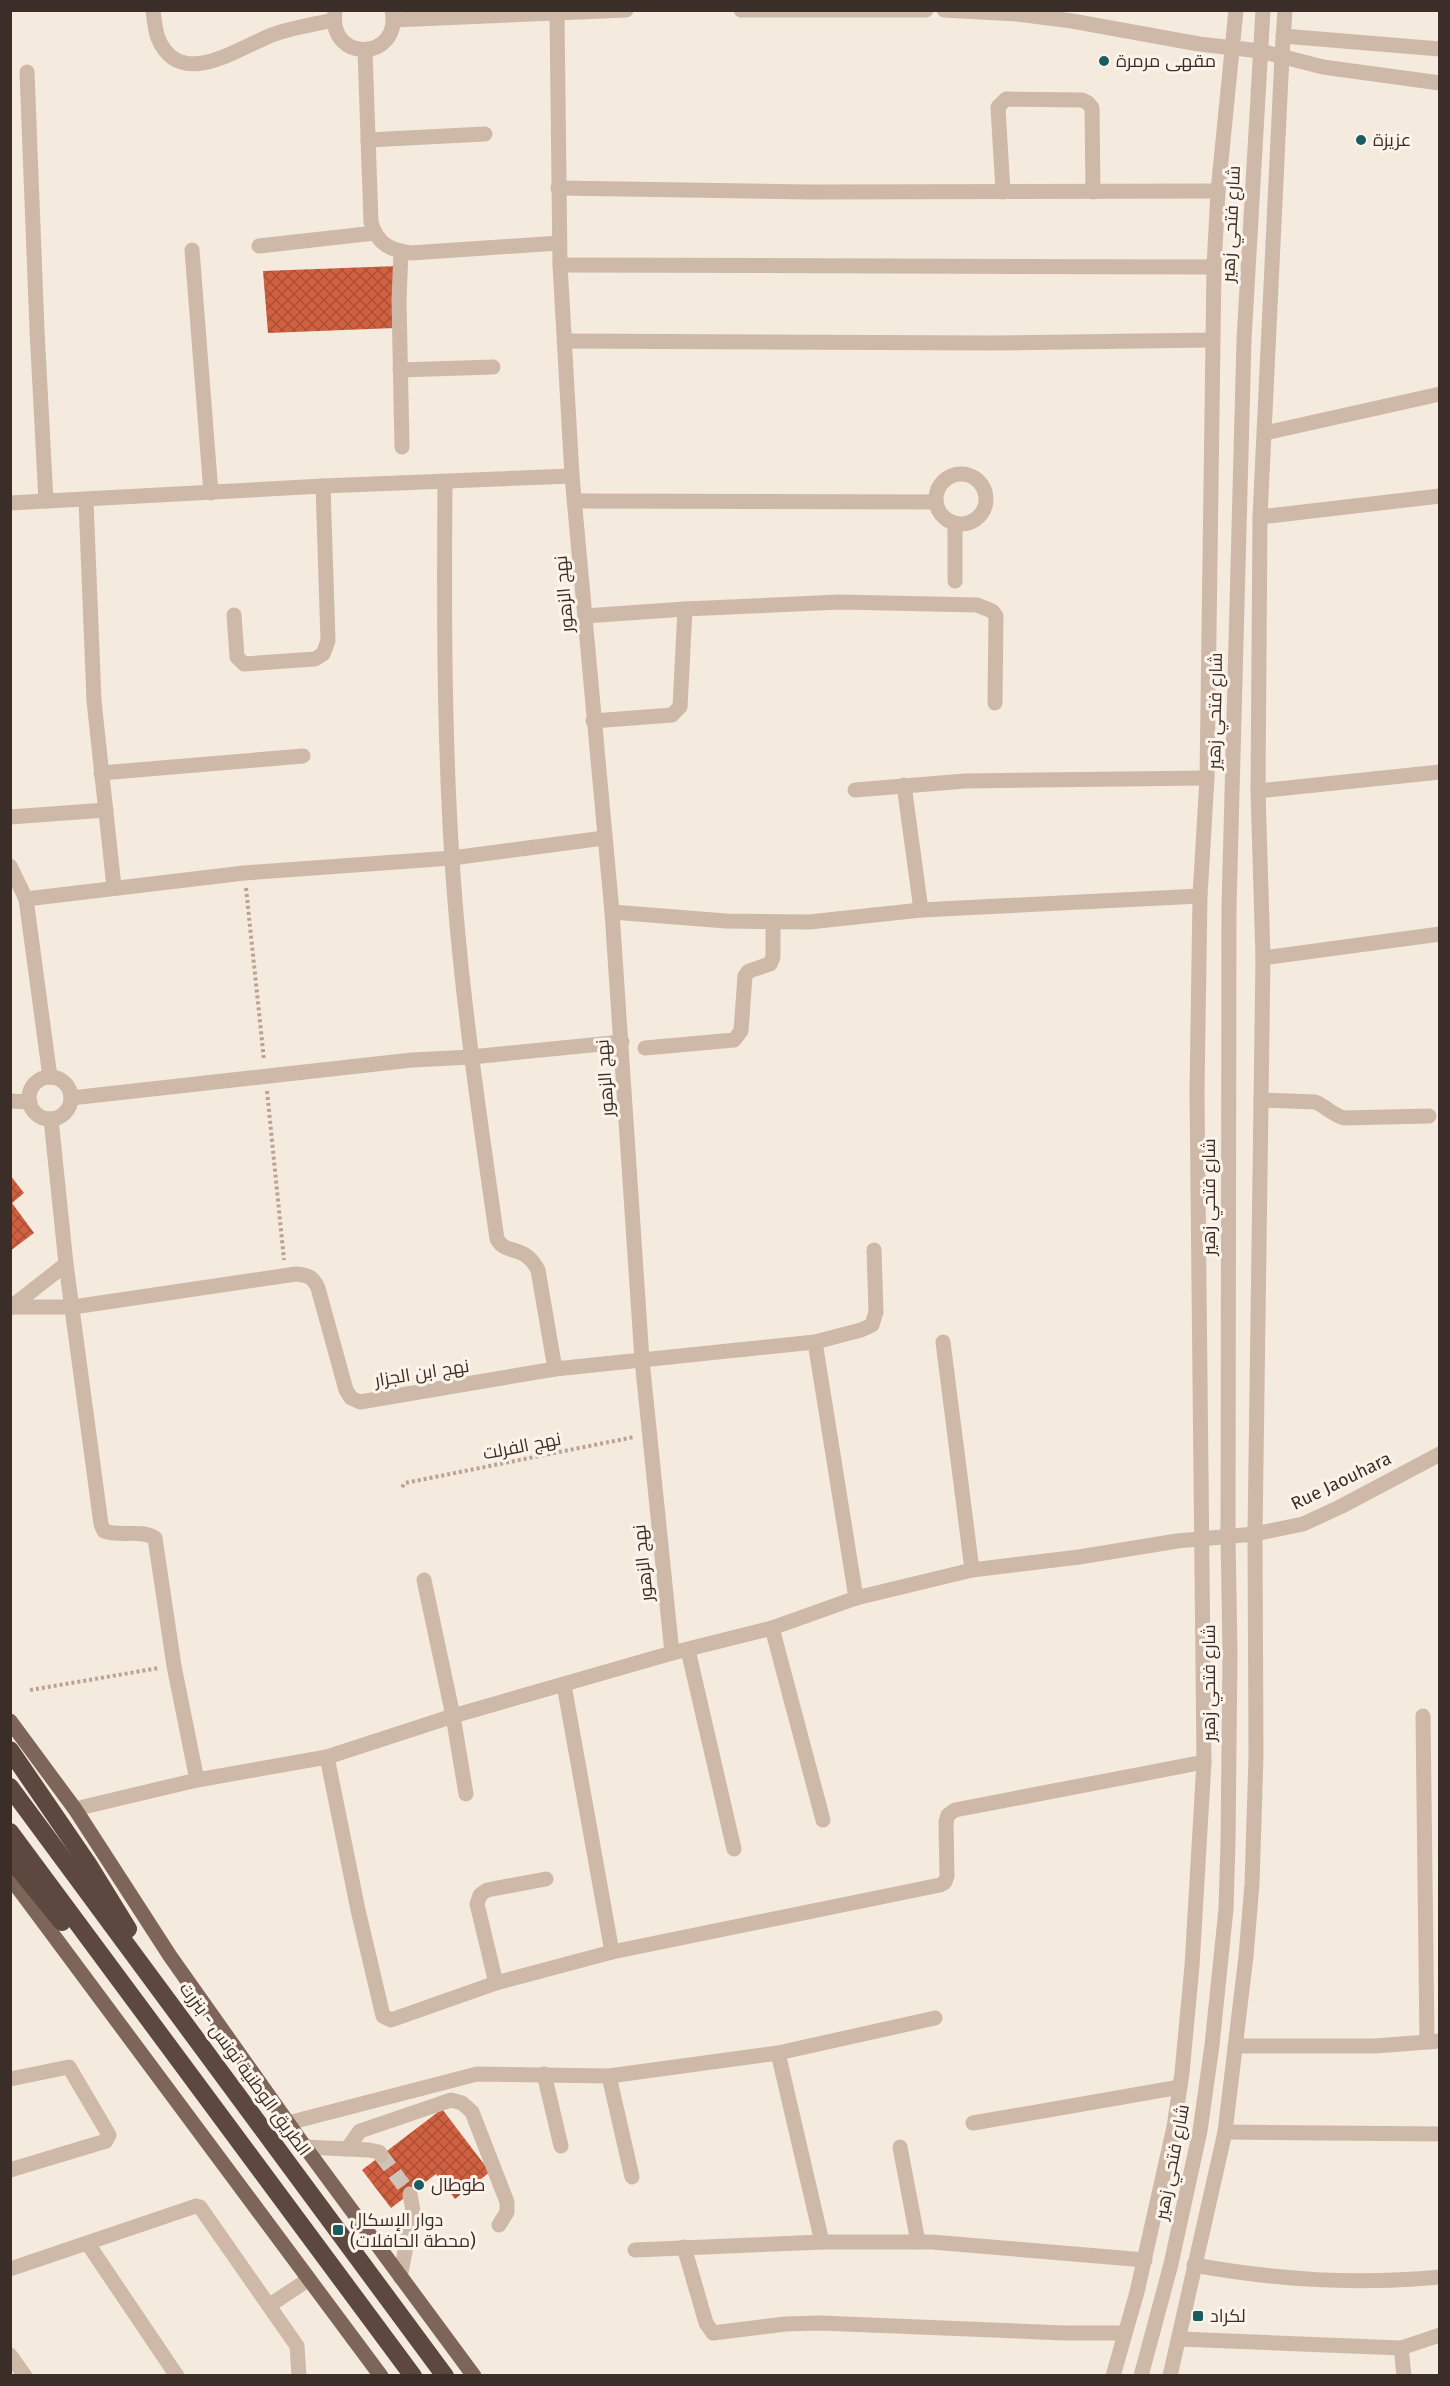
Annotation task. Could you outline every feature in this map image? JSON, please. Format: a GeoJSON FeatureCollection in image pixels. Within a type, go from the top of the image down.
{"type":"FeatureCollection","features":[{"type":"Feature","properties":{"kind":"highway"},"geometry":{"type":"LineString","coordinates":[[10,1750],[88,1864],[190,2030]]}},
{"type":"Feature","properties":{"kind":"highway","name":"الطريق الوطنية تونس - بنزرت"},"geometry":{"type":"LineString","coordinates":[[10,1787],[445,2376]]}},
{"type":"Feature","properties":{"kind":"highway"},"geometry":{"type":"LineString","coordinates":[[10,1832],[413,2376]]}},
{"type":"Feature","properties":{"kind":"highway"},"geometry":{"type":"LineString","coordinates":[[10,1858],[232,2134]]}},
{"type":"Feature","properties":{"kind":"main road"},"geometry":{"type":"LineString","coordinates":[[10,1721],[75,1809],[170,1956],[305,2147],[474,2376]]}},
{"type":"Feature","properties":{"kind":"main road"},"geometry":{"type":"LineString","coordinates":[[10,1877],[381,2376]]}},
{"type":"Feature","properties":{"kind":"street"},"geometry":{"type":"LineString","coordinates":[[153,10],[158,37],[164,48],[172,56],[185,63],[197,65],[215,61],[269,36],[334,15],[336,32],[342,41],[352,48],[365,51],[376,48],[386,41],[392,31],[393,15],[557,14],[626,10]]}},
{"type":"Feature","properties":{"kind":"street"},"geometry":{"type":"LineString","coordinates":[[741,10],[926,10]]}},
{"type":"Feature","properties":{"kind":"street"},"geometry":{"type":"LineString","coordinates":[[944,10],[1017,14],[1072,21],[1198,44],[1282,55],[1323,67],[1440,83]]}},
{"type":"Feature","properties":{"kind":"street"},"geometry":{"type":"LineString","coordinates":[[1113,2376],[1145,2260],[1174,2127],[1180,2087],[1192,1966],[1204,1762],[1197,1092],[1200,896],[1207,778],[1214,267],[1218,191],[1236,10]]}},
{"type":"Feature","properties":{"kind":"street","name":"شارع فتحي زهير"},"geometry":{"type":"LineString","coordinates":[[1141,2376],[1171,2264],[1200,2131],[1214,2033],[1226,1909],[1230,1653],[1228,1537],[1229,907],[1244,340],[1263,10]]}},
{"type":"Feature","properties":{"kind":"street"},"geometry":{"type":"LineString","coordinates":[[1170,2376],[1226,2132],[1246,1956],[1252,1872],[1256,1756],[1255,1534],[1263,958],[1258,791],[1260,517],[1286,10]]}},
{"type":"Feature","properties":{"kind":"street","name":"نهج الزهور"},"geometry":{"type":"LineString","coordinates":[[557,14],[559,243],[572,476],[612,912],[642,1360],[672,1653]]}},
{"type":"Feature","properties":{"kind":"street"},"geometry":{"type":"LineString","coordinates":[[1283,36],[1440,49]]}},
{"type":"Feature","properties":{"kind":"street"},"geometry":{"type":"LineString","coordinates":[[365,51],[371,222],[383,244],[411,253],[559,243]]}},
{"type":"Feature","properties":{"kind":"street"},"geometry":{"type":"LineString","coordinates":[[27,72],[36,319],[46,501]]}},
{"type":"Feature","properties":{"kind":"street"},"geometry":{"type":"LineString","coordinates":[[1003,192],[998,107],[1006,99],[1082,100],[1088,103],[1092,108],[1093,192]]}},
{"type":"Feature","properties":{"kind":"street"},"geometry":{"type":"LineString","coordinates":[[368,140],[485,134]]}},
{"type":"Feature","properties":{"kind":"street"},"geometry":{"type":"LineString","coordinates":[[558,188],[1003,192],[1218,191]]}},
{"type":"Feature","properties":{"kind":"street"},"geometry":{"type":"LineString","coordinates":[[260,246],[375,233]]}},
{"type":"Feature","properties":{"kind":"street"},"geometry":{"type":"LineString","coordinates":[[192,250],[211,493]]}},
{"type":"Feature","properties":{"kind":"street"},"geometry":{"type":"LineString","coordinates":[[401,251],[399,300],[402,447]]}},
{"type":"Feature","properties":{"kind":"street"},"geometry":{"type":"LineString","coordinates":[[560,265],[1214,267]]}},
{"type":"Feature","properties":{"kind":"street"},"geometry":{"type":"LineString","coordinates":[[564,340],[991,343],[1212,340]]}},
{"type":"Feature","properties":{"kind":"street"},"geometry":{"type":"LineString","coordinates":[[400,370],[493,367]]}},
{"type":"Feature","properties":{"kind":"street"},"geometry":{"type":"LineString","coordinates":[[1265,433],[1440,394]]}},
{"type":"Feature","properties":{"kind":"street"},"geometry":{"type":"LineString","coordinates":[[962,474],[977,480],[986,495],[984,511],[971,523],[954,524],[941,515],[936,502],[939,486],[953,475],[962,474]]}},
{"type":"Feature","properties":{"kind":"street"},"geometry":{"type":"LineString","coordinates":[[10,503],[322,486],[572,476]]}},
{"type":"Feature","properties":{"kind":"street"},"geometry":{"type":"LineString","coordinates":[[445,482],[444,593],[452,858],[471,1057],[497,1239],[506,1248],[529,1256],[538,1270],[555,1369]]}},
{"type":"Feature","properties":{"kind":"street"},"geometry":{"type":"LineString","coordinates":[[234,615],[237,657],[244,664],[315,659],[323,654],[328,641],[322,486]]}},
{"type":"Feature","properties":{"kind":"street"},"geometry":{"type":"LineString","coordinates":[[1260,517],[1440,496]]}},
{"type":"Feature","properties":{"kind":"street"},"geometry":{"type":"LineString","coordinates":[[86,500],[94,701],[114,887]]}},
{"type":"Feature","properties":{"kind":"street"},"geometry":{"type":"LineString","coordinates":[[576,501],[936,502]]}},
{"type":"Feature","properties":{"kind":"street"},"geometry":{"type":"LineString","coordinates":[[954,524],[955,581]]}},
{"type":"Feature","properties":{"kind":"street"},"geometry":{"type":"LineString","coordinates":[[585,616],[840,602],[977,604],[992,611],[996,616],[995,703]]}},
{"type":"Feature","properties":{"kind":"street"},"geometry":{"type":"LineString","coordinates":[[593,721],[672,715],[680,707],[685,609]]}},
{"type":"Feature","properties":{"kind":"street"},"geometry":{"type":"LineString","coordinates":[[101,773],[303,756]]}},
{"type":"Feature","properties":{"kind":"street"},"geometry":{"type":"LineString","coordinates":[[1258,791],[1440,772]]}},
{"type":"Feature","properties":{"kind":"street"},"geometry":{"type":"LineString","coordinates":[[855,790],[965,781],[1207,778]]}},
{"type":"Feature","properties":{"kind":"street"},"geometry":{"type":"LineString","coordinates":[[904,785],[921,910]]}},
{"type":"Feature","properties":{"kind":"street"},"geometry":{"type":"LineString","coordinates":[[10,817],[106,810]]}},
{"type":"Feature","properties":{"kind":"street"},"geometry":{"type":"LineString","coordinates":[[26,899],[244,873],[452,858],[604,838]]}},
{"type":"Feature","properties":{"kind":"street"},"geometry":{"type":"LineString","coordinates":[[10,866],[15,885],[26,899],[50,1077]]}},
{"type":"Feature","properties":{"kind":"street"},"geometry":{"type":"LineString","coordinates":[[612,912],[773,923],[808,922],[921,910],[1200,896]]}},
{"type":"Feature","properties":{"kind":"street"},"geometry":{"type":"LineString","coordinates":[[645,1048],[734,1040],[741,1030],[745,976],[749,971],[770,964],[773,957],[773,923]]}},
{"type":"Feature","properties":{"kind":"street"},"geometry":{"type":"LineString","coordinates":[[1263,958],[1440,934]]}},
{"type":"Feature","properties":{"kind":"street"},"geometry":{"type":"LineString","coordinates":[[71,1098],[365,1065],[622,1042]]}},
{"type":"Feature","properties":{"kind":"street"},"geometry":{"type":"LineString","coordinates":[[50,1077],[65,1083],[70,1090],[71,1098],[66,1113],[51,1119],[36,1113],[30,1102],[31,1091],[35,1084],[50,1077]]}},
{"type":"Feature","properties":{"kind":"street"},"geometry":{"type":"LineString","coordinates":[[1261,1100],[1316,1102],[1331,1113],[1344,1118],[1429,1116]]}},
{"type":"Feature","properties":{"kind":"street"},"geometry":{"type":"LineString","coordinates":[[10,1101],[30,1102]]}},
{"type":"Feature","properties":{"kind":"street"},"geometry":{"type":"LineString","coordinates":[[51,1119],[66,1263],[74,1307],[101,1524],[104,1531],[110,1533],[149,1535],[156,1538],[174,1666],[197,1780]]}},
{"type":"Feature","properties":{"kind":"street","name":"نهج ابن الجزار"},"geometry":{"type":"LineString","coordinates":[[74,1307],[296,1274],[306,1275],[314,1279],[318,1288],[346,1390],[351,1398],[360,1402],[555,1369],[815,1342],[861,1330],[872,1325],[876,1312],[874,1250]]}},
{"type":"Feature","properties":{"kind":"street"},"geometry":{"type":"LineString","coordinates":[[12,1307],[66,1263]]}},
{"type":"Feature","properties":{"kind":"street"},"geometry":{"type":"LineString","coordinates":[[12,1307],[74,1307]]}},
{"type":"Feature","properties":{"kind":"street"},"geometry":{"type":"LineString","coordinates":[[815,1342],[856,1598]]}},
{"type":"Feature","properties":{"kind":"street"},"geometry":{"type":"LineString","coordinates":[[943,1342],[972,1570]]}},
{"type":"Feature","properties":{"kind":"street","name":"Rue Jaouhara"},"geometry":{"type":"LineString","coordinates":[[75,1809],[197,1780],[327,1757],[453,1716],[672,1653],[772,1628],[856,1598],[972,1570],[1255,1534],[1303,1524],[1440,1454]]}},
{"type":"Feature","properties":{"kind":"street"},"geometry":{"type":"LineString","coordinates":[[424,1580],[453,1716],[466,1794]]}},
{"type":"Feature","properties":{"kind":"street"},"geometry":{"type":"LineString","coordinates":[[772,1628],[823,1820]]}},
{"type":"Feature","properties":{"kind":"street"},"geometry":{"type":"LineString","coordinates":[[688,1650],[734,1850]]}},
{"type":"Feature","properties":{"kind":"street"},"geometry":{"type":"LineString","coordinates":[[564,1685],[612,1952]]}},
{"type":"Feature","properties":{"kind":"street"},"geometry":{"type":"LineString","coordinates":[[1236,2046],[1375,2046],[1433,2042],[1423,1716]]}},
{"type":"Feature","properties":{"kind":"street"},"geometry":{"type":"LineString","coordinates":[[327,1757],[358,1910],[383,2016],[391,2020],[496,1983],[612,1952],[940,1886],[945,1882],[947,1876],[946,1822],[948,1815],[955,1810],[1204,1762]]}},
{"type":"Feature","properties":{"kind":"street"},"geometry":{"type":"LineString","coordinates":[[496,1983],[477,1904],[480,1895],[488,1890],[546,1879]]}},
{"type":"Feature","properties":{"kind":"street"},"geometry":{"type":"LineString","coordinates":[[288,2123],[477,2074],[609,2076],[778,2053],[936,2018]]}},
{"type":"Feature","properties":{"kind":"street"},"geometry":{"type":"LineString","coordinates":[[778,2053],[822,2242]]}},
{"type":"Feature","properties":{"kind":"street"},"geometry":{"type":"LineString","coordinates":[[10,2079],[69,2067],[109,2134],[106,2141],[10,2170]]}},
{"type":"Feature","properties":{"kind":"street"},"geometry":{"type":"LineString","coordinates":[[544,2074],[561,2146]]}},
{"type":"Feature","properties":{"kind":"street"},"geometry":{"type":"LineString","coordinates":[[609,2076],[632,2177]]}},
{"type":"Feature","properties":{"kind":"street"},"geometry":{"type":"LineString","coordinates":[[973,2122],[1180,2087]]}},
{"type":"Feature","properties":{"kind":"street"},"geometry":{"type":"LineString","coordinates":[[347,2149],[360,2131],[374,2125],[451,2100],[462,2103],[472,2112],[507,2202],[507,2212],[499,2225]]}},
{"type":"Feature","properties":{"kind":"street"},"geometry":{"type":"LineString","coordinates":[[1226,2132],[1440,2134]]}},
{"type":"Feature","properties":{"kind":"street"},"geometry":{"type":"LineString","coordinates":[[305,2147],[369,2150],[379,2152],[381,2155]]}},
{"type":"Feature","properties":{"kind":"street"},"geometry":{"type":"LineString","coordinates":[[900,2147],[918,2242]]}},
{"type":"Feature","properties":{"kind":"street"},"geometry":{"type":"LineString","coordinates":[[400,2277],[413,2211],[410,2194]]}},
{"type":"Feature","properties":{"kind":"street"},"geometry":{"type":"LineString","coordinates":[[10,2269],[196,2206],[200,2207],[297,2346],[299,2376]]}},
{"type":"Feature","properties":{"kind":"street"},"geometry":{"type":"LineString","coordinates":[[635,2250],[822,2242],[918,2242],[1145,2260]]}},
{"type":"Feature","properties":{"kind":"street"},"geometry":{"type":"LineString","coordinates":[[88,2244],[177,2376]]}},
{"type":"Feature","properties":{"kind":"street"},"geometry":{"type":"LineString","coordinates":[[684,2247],[706,2323],[713,2333],[785,2324],[820,2323],[1065,2333],[1125,2333]]}},
{"type":"Feature","properties":{"kind":"street"},"geometry":{"type":"LineString","coordinates":[[1194,2265],[1252,2276],[1335,2282],[1399,2281],[1440,2277]]}},
{"type":"Feature","properties":{"kind":"street"},"geometry":{"type":"LineString","coordinates":[[270,2305],[309,2279]]}},
{"type":"Feature","properties":{"kind":"street"},"geometry":{"type":"LineString","coordinates":[[1180,2339],[1401,2348],[1440,2335]]}},
{"type":"Feature","properties":{"kind":"street"},"geometry":{"type":"LineString","coordinates":[[1401,2348],[1404,2376]]}},
{"type":"Feature","properties":{"kind":"street"},"geometry":{"type":"LineString","coordinates":[[10,2355],[25,2376]]}},
{"type":"Feature","properties":{"kind":"path","name":"نهج الفرلت"},"geometry":{"type":"LineString","coordinates":[[402,1487],[405,1483],[649,1434]]}},
{"type":"Feature","properties":{"kind":"path"},"geometry":{"type":"LineString","coordinates":[[30,1690],[174,1666]]}},
{"type":"Feature","properties":{"kind":"building"},"geometry":{"type":"Polygon","coordinates":[[[398,266],[395,328],[268,333],[263,271],[398,266]]]}},
{"type":"Feature","properties":{"kind":"building"},"geometry":{"type":"Polygon","coordinates":[[[10,1175],[24,1193],[12,1203],[34,1233],[10,1251],[10,1175]]]}},
{"type":"Feature","properties":{"kind":"building"},"geometry":{"type":"Polygon","coordinates":[[[442,2109],[490,2172],[455,2199],[436,2174],[391,2208],[362,2170],[442,2109]]]}},
{"type":"Feature","properties":{"kind":"tunnel"},"geometry":{"type":"LineString","coordinates":[[381,2155],[410,2194]]}},
{"type":"Feature","properties":{"kind":"place","name":"مقهى مرمرة"},"geometry":{"type":"Point","coordinates":[1104,61]}},
{"type":"Feature","properties":{"kind":"place","name":"عزيزة"},"geometry":{"type":"Point","coordinates":[1361,140]}},
{"type":"Feature","properties":{"kind":"place","name":"طوطال"},"geometry":{"type":"Point","coordinates":[419,2185]}},
{"type":"Feature","properties":{"kind":"place","name":"دوار الإسكال (محطة الحافلات)"},"geometry":{"type":"Point","coordinates":[338,2230]}},
{"type":"Feature","properties":{"kind":"place","name":"لكراد"},"geometry":{"type":"Point","coordinates":[1198,2316]}}]}
